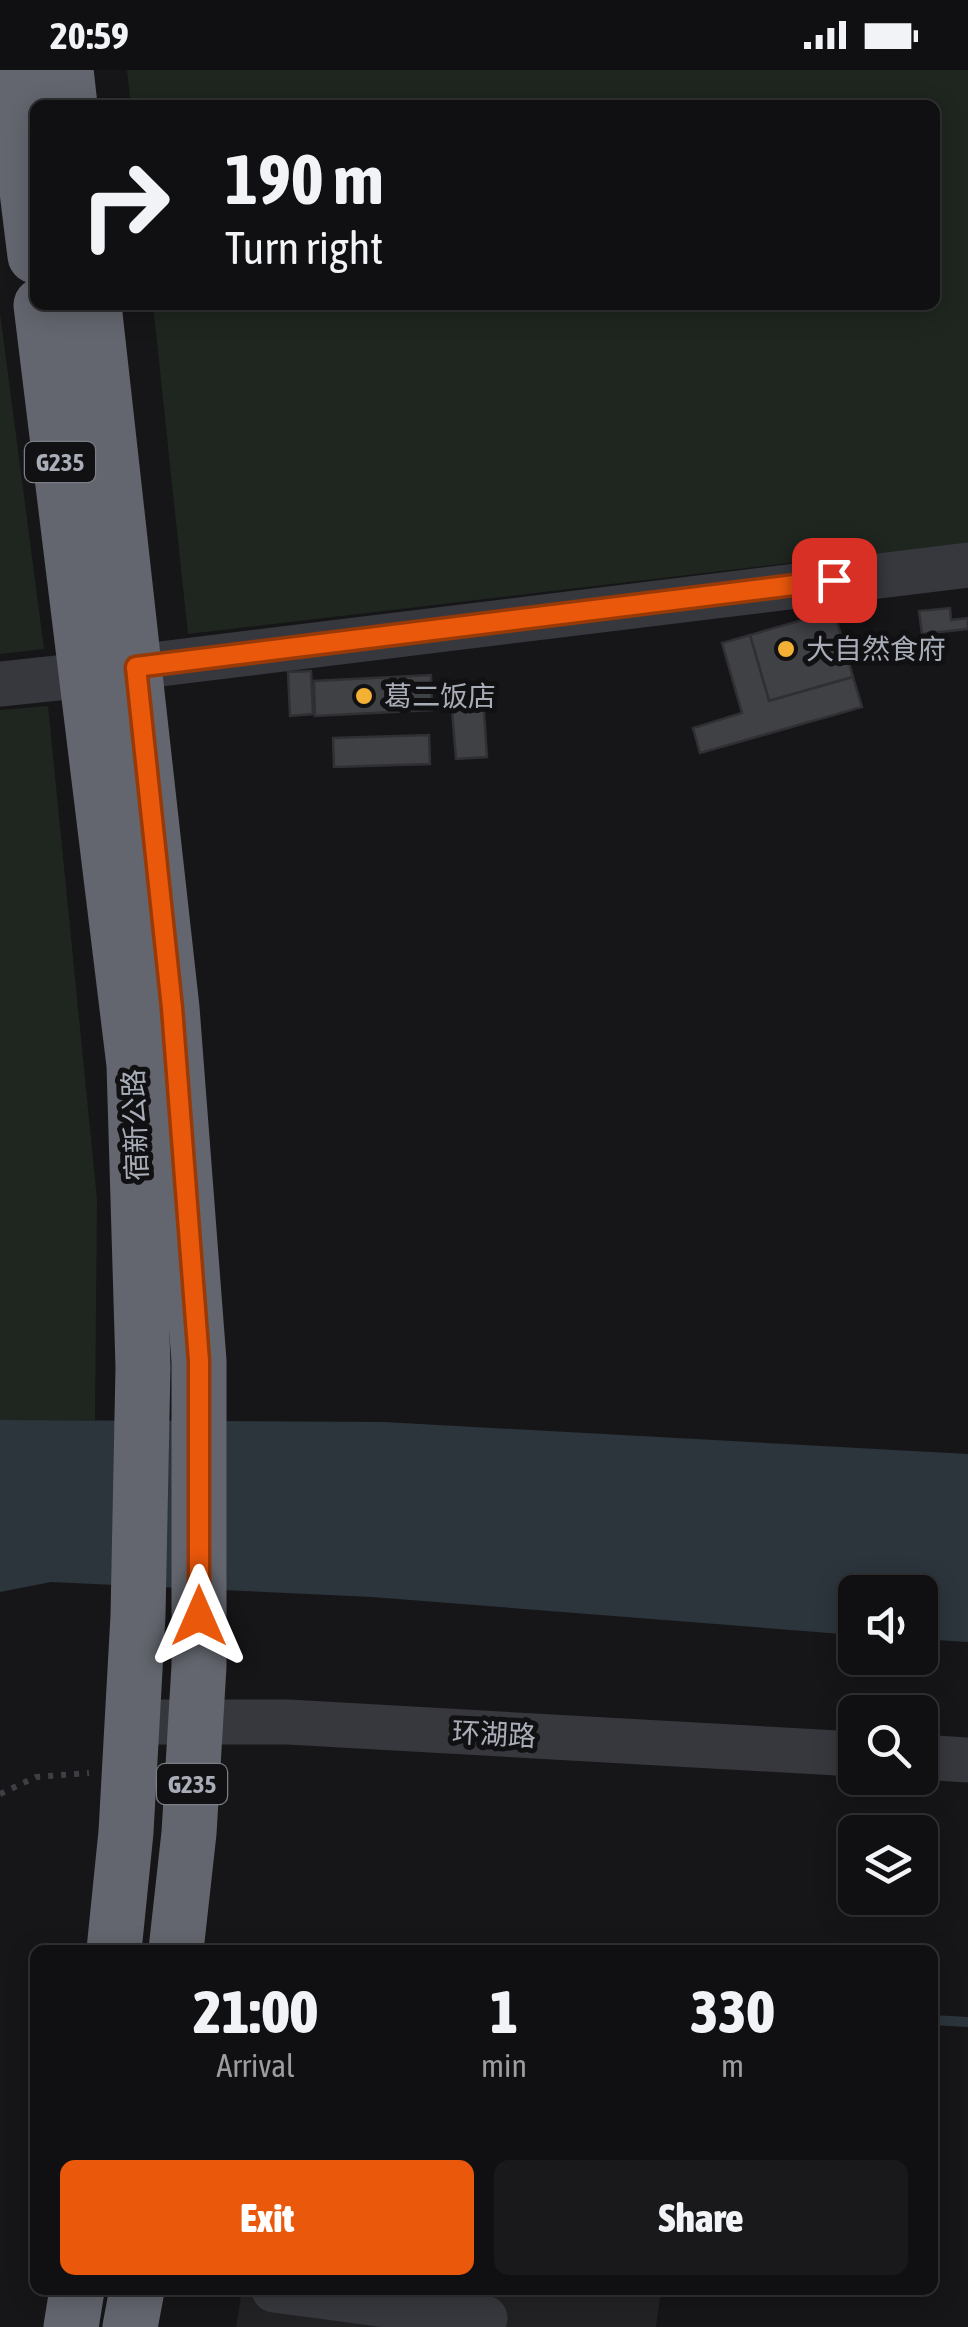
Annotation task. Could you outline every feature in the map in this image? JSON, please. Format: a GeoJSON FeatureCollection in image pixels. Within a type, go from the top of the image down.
{"type":"FeatureCollection","features":[{"type":"Feature","properties":{"kind":"highway"},"geometry":{"type":"LineString","coordinates":[[12,70],[30,216]]}},
{"type":"Feature","properties":{"kind":"highway"},"geometry":{"type":"LineString","coordinates":[[66,70],[69,100]]}},
{"type":"Feature","properties":{"kind":"highway","name":"宿新公路"},"geometry":{"type":"LineString","coordinates":[[42,310],[108,644],[172,1008],[199,1361],[196,1723],[177,1945]]}},
{"type":"Feature","properties":{"kind":"highway","name":"宿新公路"},"geometry":{"type":"LineString","coordinates":[[94,310],[108,644],[134,1066],[143,1367],[138,1616],[114,1945]]}},
{"type":"Feature","properties":{"kind":"highway"},"geometry":{"type":"LineString","coordinates":[[71,2327],[76,2295]]}},
{"type":"Feature","properties":{"kind":"highway"},"geometry":{"type":"LineString","coordinates":[[130,2327],[136,2295]]}},
{"type":"Feature","properties":{"kind":"street"},"geometry":{"type":"LineString","coordinates":[[0,684],[108,644],[968,565]]}},
{"type":"Feature","properties":{"kind":"street","name":"环湖路"},"geometry":{"type":"LineString","coordinates":[[131,1746],[196,1723],[288,1722],[838,1753]]}},
{"type":"Feature","properties":{"kind":"street"},"geometry":{"type":"LineString","coordinates":[[938,1758],[968,1760]]}},
{"type":"Feature","properties":{"kind":"street"},"geometry":{"type":"LineString","coordinates":[[312,2295],[485,2318],[484,2327]]}},
{"type":"Feature","properties":{"kind":"path"},"geometry":{"type":"LineString","coordinates":[[0,1794],[36,1777],[131,1746]]}},
{"type":"Feature","properties":{"kind":"shaded area"},"geometry":{"type":"Polygon","coordinates":[[[127,70],[968,70],[968,546],[858,555],[188,634],[154,310],[940,310],[940,100],[130,100],[127,70]]]}},
{"type":"Feature","properties":{"kind":"shaded area"},"geometry":{"type":"Polygon","coordinates":[[[0,313],[44,649],[0,654],[0,313]]]}},
{"type":"Feature","properties":{"kind":"shaded area"},"geometry":{"type":"Polygon","coordinates":[[[48,706],[97,1199],[95,1420],[0,1420],[0,710],[48,706]]]}},
{"type":"Feature","properties":{"kind":"shaded area"},"geometry":{"type":"Polygon","coordinates":[[[0,1420],[384,1422],[968,1454],[968,1642],[938,1640],[938,1575],[838,1575],[838,1634],[372,1597],[51,1582],[0,1592],[0,1420]]]}},
{"type":"Feature","properties":{"kind":"shaded area"},"geometry":{"type":"Polygon","coordinates":[[[241,2295],[660,2295],[656,2327],[236,2327],[241,2295]]]}},
{"type":"Feature","properties":{"kind":"building"},"geometry":{"type":"Polygon","coordinates":[[[950,608],[951,620],[968,618],[968,629],[922,634],[919,611],[950,608]]]}},
{"type":"Feature","properties":{"kind":"building"},"geometry":{"type":"Polygon","coordinates":[[[834,611],[853,677],[769,701],[750,635],[834,611]]]}},
{"type":"Feature","properties":{"kind":"building"},"geometry":{"type":"Polygon","coordinates":[[[750,635],[769,701],[853,677],[862,707],[700,753],[693,728],[742,713],[722,643],[750,635]]]}},
{"type":"Feature","properties":{"kind":"building"},"geometry":{"type":"Polygon","coordinates":[[[311,671],[313,714],[290,716],[288,672],[311,671]]]}},
{"type":"Feature","properties":{"kind":"building"},"geometry":{"type":"Polygon","coordinates":[[[431,675],[432,710],[315,716],[314,681],[431,675]]]}},
{"type":"Feature","properties":{"kind":"building"},"geometry":{"type":"Polygon","coordinates":[[[482,683],[487,757],[456,759],[450,685],[482,683]]]}},
{"type":"Feature","properties":{"kind":"building"},"geometry":{"type":"Polygon","coordinates":[[[429,735],[430,764],[334,767],[333,738],[429,735]]]}},
{"type":"Feature","properties":{"kind":"waterway"},"geometry":{"type":"LineString","coordinates":[[938,2020],[968,2022]]}},
{"type":"Feature","properties":{"kind":"place","name":"大自然食府"},"geometry":{"type":"Point","coordinates":[786,649]}},
{"type":"Feature","properties":{"kind":"place","name":"葛二饭店"},"geometry":{"type":"Point","coordinates":[364,696]}},
{"type":"Feature","properties":{"kind":"route"},"geometry":{"type":"LineString","coordinates":[[199,1616],[199,1361],[172,1008],[136,667],[834,580]]}}]}
